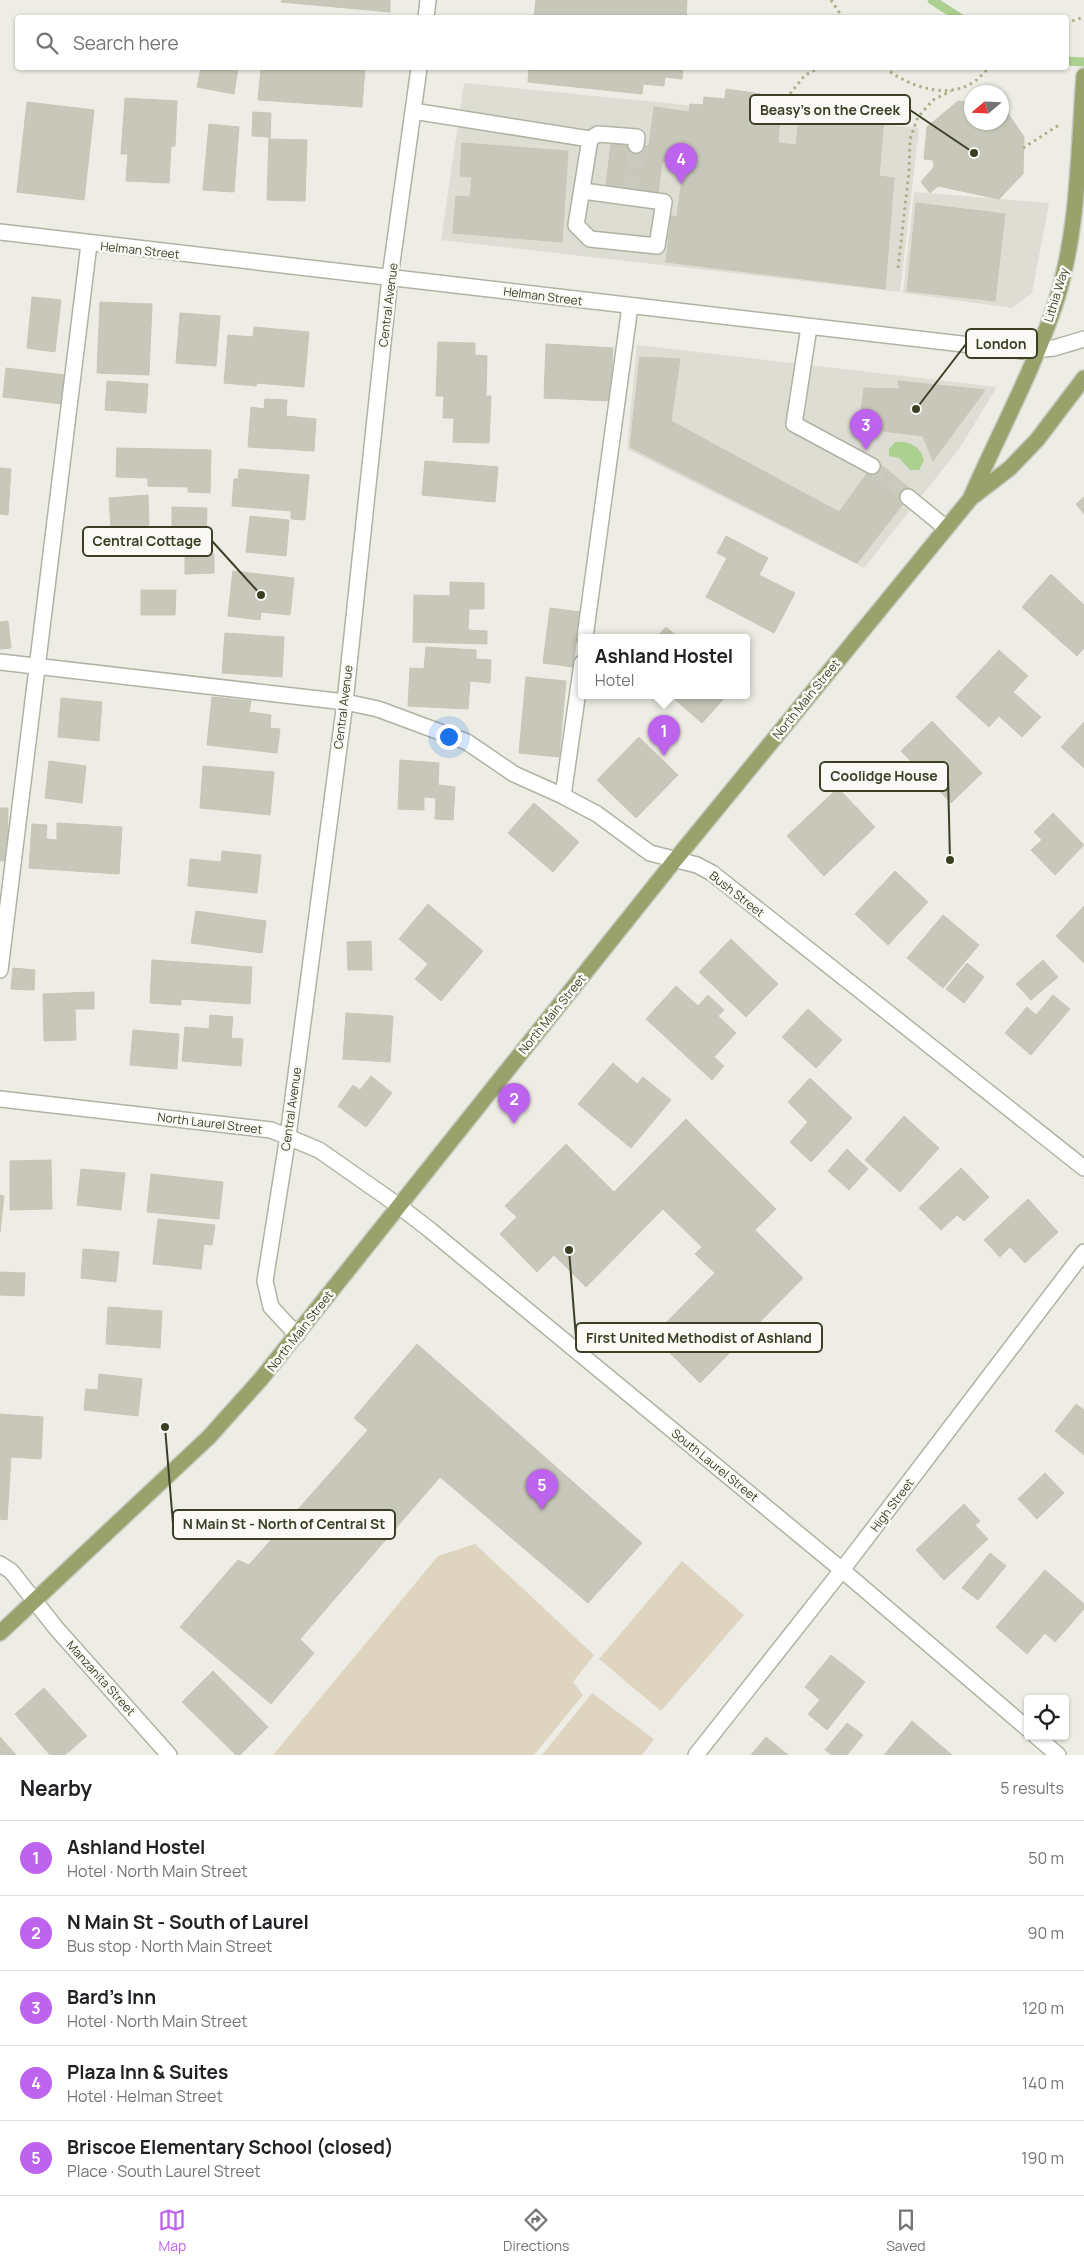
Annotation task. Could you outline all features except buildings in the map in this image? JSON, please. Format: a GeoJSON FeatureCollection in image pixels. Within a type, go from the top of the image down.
{"type":"FeatureCollection","features":[{"type":"Feature","properties":{"kind":"main road","name":"Lithia Way"},"geometry":{"type":"LineString","coordinates":[[971,498],[1038,350],[1055,304],[1068,256],[1077,198],[1083,136],[1084,76]]}},
{"type":"Feature","properties":{"kind":"main road","name":"North Main Street"},"geometry":{"type":"LineString","coordinates":[[0,1633],[209,1437],[261,1379],[674,860],[946,528],[971,498],[1010,468],[1037,440],[1084,378]]}},
{"type":"Feature","properties":{"kind":"street"},"geometry":{"type":"LineString","coordinates":[[426,15],[428,0]]}},
{"type":"Feature","properties":{"kind":"street","name":"Central Avenue"},"geometry":{"type":"LineString","coordinates":[[297,1335],[271,1307],[265,1281],[288,1136],[345,702],[390,277],[419,70]]}},
{"type":"Feature","properties":{"kind":"street"},"geometry":{"type":"LineString","coordinates":[[413,111],[590,139],[598,134],[637,137],[636,145]]}},
{"type":"Feature","properties":{"kind":"street"},"geometry":{"type":"LineString","coordinates":[[583,191],[631,194],[664,202],[657,246],[590,239],[576,225],[590,139]]}},
{"type":"Feature","properties":{"kind":"street","name":"Helman Street"},"geometry":{"type":"LineString","coordinates":[[0,232],[89,244],[390,277],[1022,351],[1054,348],[1084,339]]}},
{"type":"Feature","properties":{"kind":"street"},"geometry":{"type":"LineString","coordinates":[[0,970],[39,666],[89,244]]}},
{"type":"Feature","properties":{"kind":"street"},"geometry":{"type":"LineString","coordinates":[[585,634],[630,306]]}},
{"type":"Feature","properties":{"kind":"street"},"geometry":{"type":"LineString","coordinates":[[809,327],[794,424],[872,466]]}},
{"type":"Feature","properties":{"kind":"street"},"geometry":{"type":"LineString","coordinates":[[908,497],[946,528]]}},
{"type":"Feature","properties":{"kind":"street","name":"Bush Street"},"geometry":{"type":"LineString","coordinates":[[0,662],[345,702],[401,716],[467,742],[514,774],[563,796],[596,814],[650,853],[698,865],[712,872],[1084,1168]]}},
{"type":"Feature","properties":{"kind":"street"},"geometry":{"type":"LineString","coordinates":[[563,796],[578,691]]}},
{"type":"Feature","properties":{"kind":"street","name":"North Laurel Street"},"geometry":{"type":"LineString","coordinates":[[0,1099],[252,1128],[288,1136],[319,1150],[400,1206]]}},
{"type":"Feature","properties":{"kind":"street","name":"South Laurel Street"},"geometry":{"type":"LineString","coordinates":[[400,1206],[842,1570],[1024,1726]]}},
{"type":"Feature","properties":{"kind":"street","name":"High Street"},"geometry":{"type":"LineString","coordinates":[[696,1755],[842,1570],[1084,1252]]}},
{"type":"Feature","properties":{"kind":"street","name":"Manzanita Street"},"geometry":{"type":"LineString","coordinates":[[0,1564],[11,1571],[56,1628],[169,1755]]}},
{"type":"Feature","properties":{"kind":"street"},"geometry":{"type":"LineString","coordinates":[[1041,1740],[1058,1755]]}},
{"type":"Feature","properties":{"kind":"path"},"geometry":{"type":"LineString","coordinates":[[831,0],[841,15]]}},
{"type":"Feature","properties":{"kind":"path"},"geometry":{"type":"LineString","coordinates":[[1069,22],[1084,17]]}},
{"type":"Feature","properties":{"kind":"path"},"geometry":{"type":"LineString","coordinates":[[786,99],[805,75],[815,70]]}},
{"type":"Feature","properties":{"kind":"path"},"geometry":{"type":"LineString","coordinates":[[887,70],[899,79],[924,88],[951,91]]}},
{"type":"Feature","properties":{"kind":"path"},"geometry":{"type":"LineString","coordinates":[[898,268],[909,172],[910,139],[918,118],[933,100],[974,82],[987,70]]}},
{"type":"Feature","properties":{"kind":"path"},"geometry":{"type":"LineString","coordinates":[[1023,148],[1060,124]]}},
{"type":"Feature","properties":{"kind":"shaded area"},"geometry":{"type":"Polygon","coordinates":[[[464,83],[919,128],[900,292],[441,240],[464,83]]]}},
{"type":"Feature","properties":{"kind":"shaded area"},"geometry":{"type":"Polygon","coordinates":[[[914,192],[1049,203],[1032,293],[1012,308],[903,293],[914,192]]]}},
{"type":"Feature","properties":{"kind":"shaded area"},"geometry":{"type":"Polygon","coordinates":[[[637,345],[997,387],[959,449],[864,568],[627,449],[637,345]]]}},
{"type":"Feature","properties":{"kind":"shaded area"},"geometry":{"type":"Polygon","coordinates":[[[895,442],[909,443],[920,451],[924,460],[919,470],[910,470],[899,458],[889,456],[889,449],[895,442]]]}},
{"type":"Feature","properties":{"kind":"shaded area"},"geometry":{"type":"Polygon","coordinates":[[[475,1544],[594,1655],[573,1682],[583,1695],[534,1755],[273,1755],[438,1556],[475,1544]]]}},
{"type":"Feature","properties":{"kind":"shaded area"},"geometry":{"type":"Polygon","coordinates":[[[682,1561],[744,1615],[661,1711],[599,1659],[682,1561]]]}},
{"type":"Feature","properties":{"kind":"shaded area"},"geometry":{"type":"Polygon","coordinates":[[[592,1693],[654,1739],[642,1755],[542,1755],[592,1693]]]}},
{"type":"Feature","properties":{"kind":"waterway"},"geometry":{"type":"LineString","coordinates":[[932,0],[955,15]]}},
{"type":"Feature","properties":{"kind":"waterway"},"geometry":{"type":"LineString","coordinates":[[1069,61],[1084,62]]}},
{"type":"Feature","properties":{"kind":"tunnel"},"geometry":{"type":"LineString","coordinates":[[631,190],[636,145]]}},
{"type":"Feature","properties":{"kind":"tunnel"},"geometry":{"type":"LineString","coordinates":[[872,466],[908,497]]}},
{"type":"Feature","properties":{"kind":"place","name":"Beasy's on the Creek"},"geometry":{"type":"Point","coordinates":[974,153]}},
{"type":"Feature","properties":{"kind":"place","name":"Plaza Inn & Suites"},"geometry":{"type":"Point","coordinates":[681,184]}},
{"type":"Feature","properties":{"kind":"place","name":"London"},"geometry":{"type":"Point","coordinates":[916,409]}},
{"type":"Feature","properties":{"kind":"place","name":"Bard's Inn"},"geometry":{"type":"Point","coordinates":[866,450]}},
{"type":"Feature","properties":{"kind":"place","name":"Central Cottage"},"geometry":{"type":"Point","coordinates":[261,595]}},
{"type":"Feature","properties":{"kind":"place","name":"Ashland Hostel"},"geometry":{"type":"Point","coordinates":[664,756]}},
{"type":"Feature","properties":{"kind":"place","name":"Coolidge House"},"geometry":{"type":"Point","coordinates":[950,860]}},
{"type":"Feature","properties":{"kind":"place","name":"N Main St - South of Laurel"},"geometry":{"type":"Point","coordinates":[514,1124]}},
{"type":"Feature","properties":{"kind":"place","name":"First United Methodist of Ashland"},"geometry":{"type":"Point","coordinates":[569,1250]}},
{"type":"Feature","properties":{"kind":"place","name":"N Main St - North of Central St"},"geometry":{"type":"Point","coordinates":[165,1427]}},
{"type":"Feature","properties":{"kind":"place","name":"Briscoe Elementary School (closed)"},"geometry":{"type":"Point","coordinates":[542,1510]}}]}
